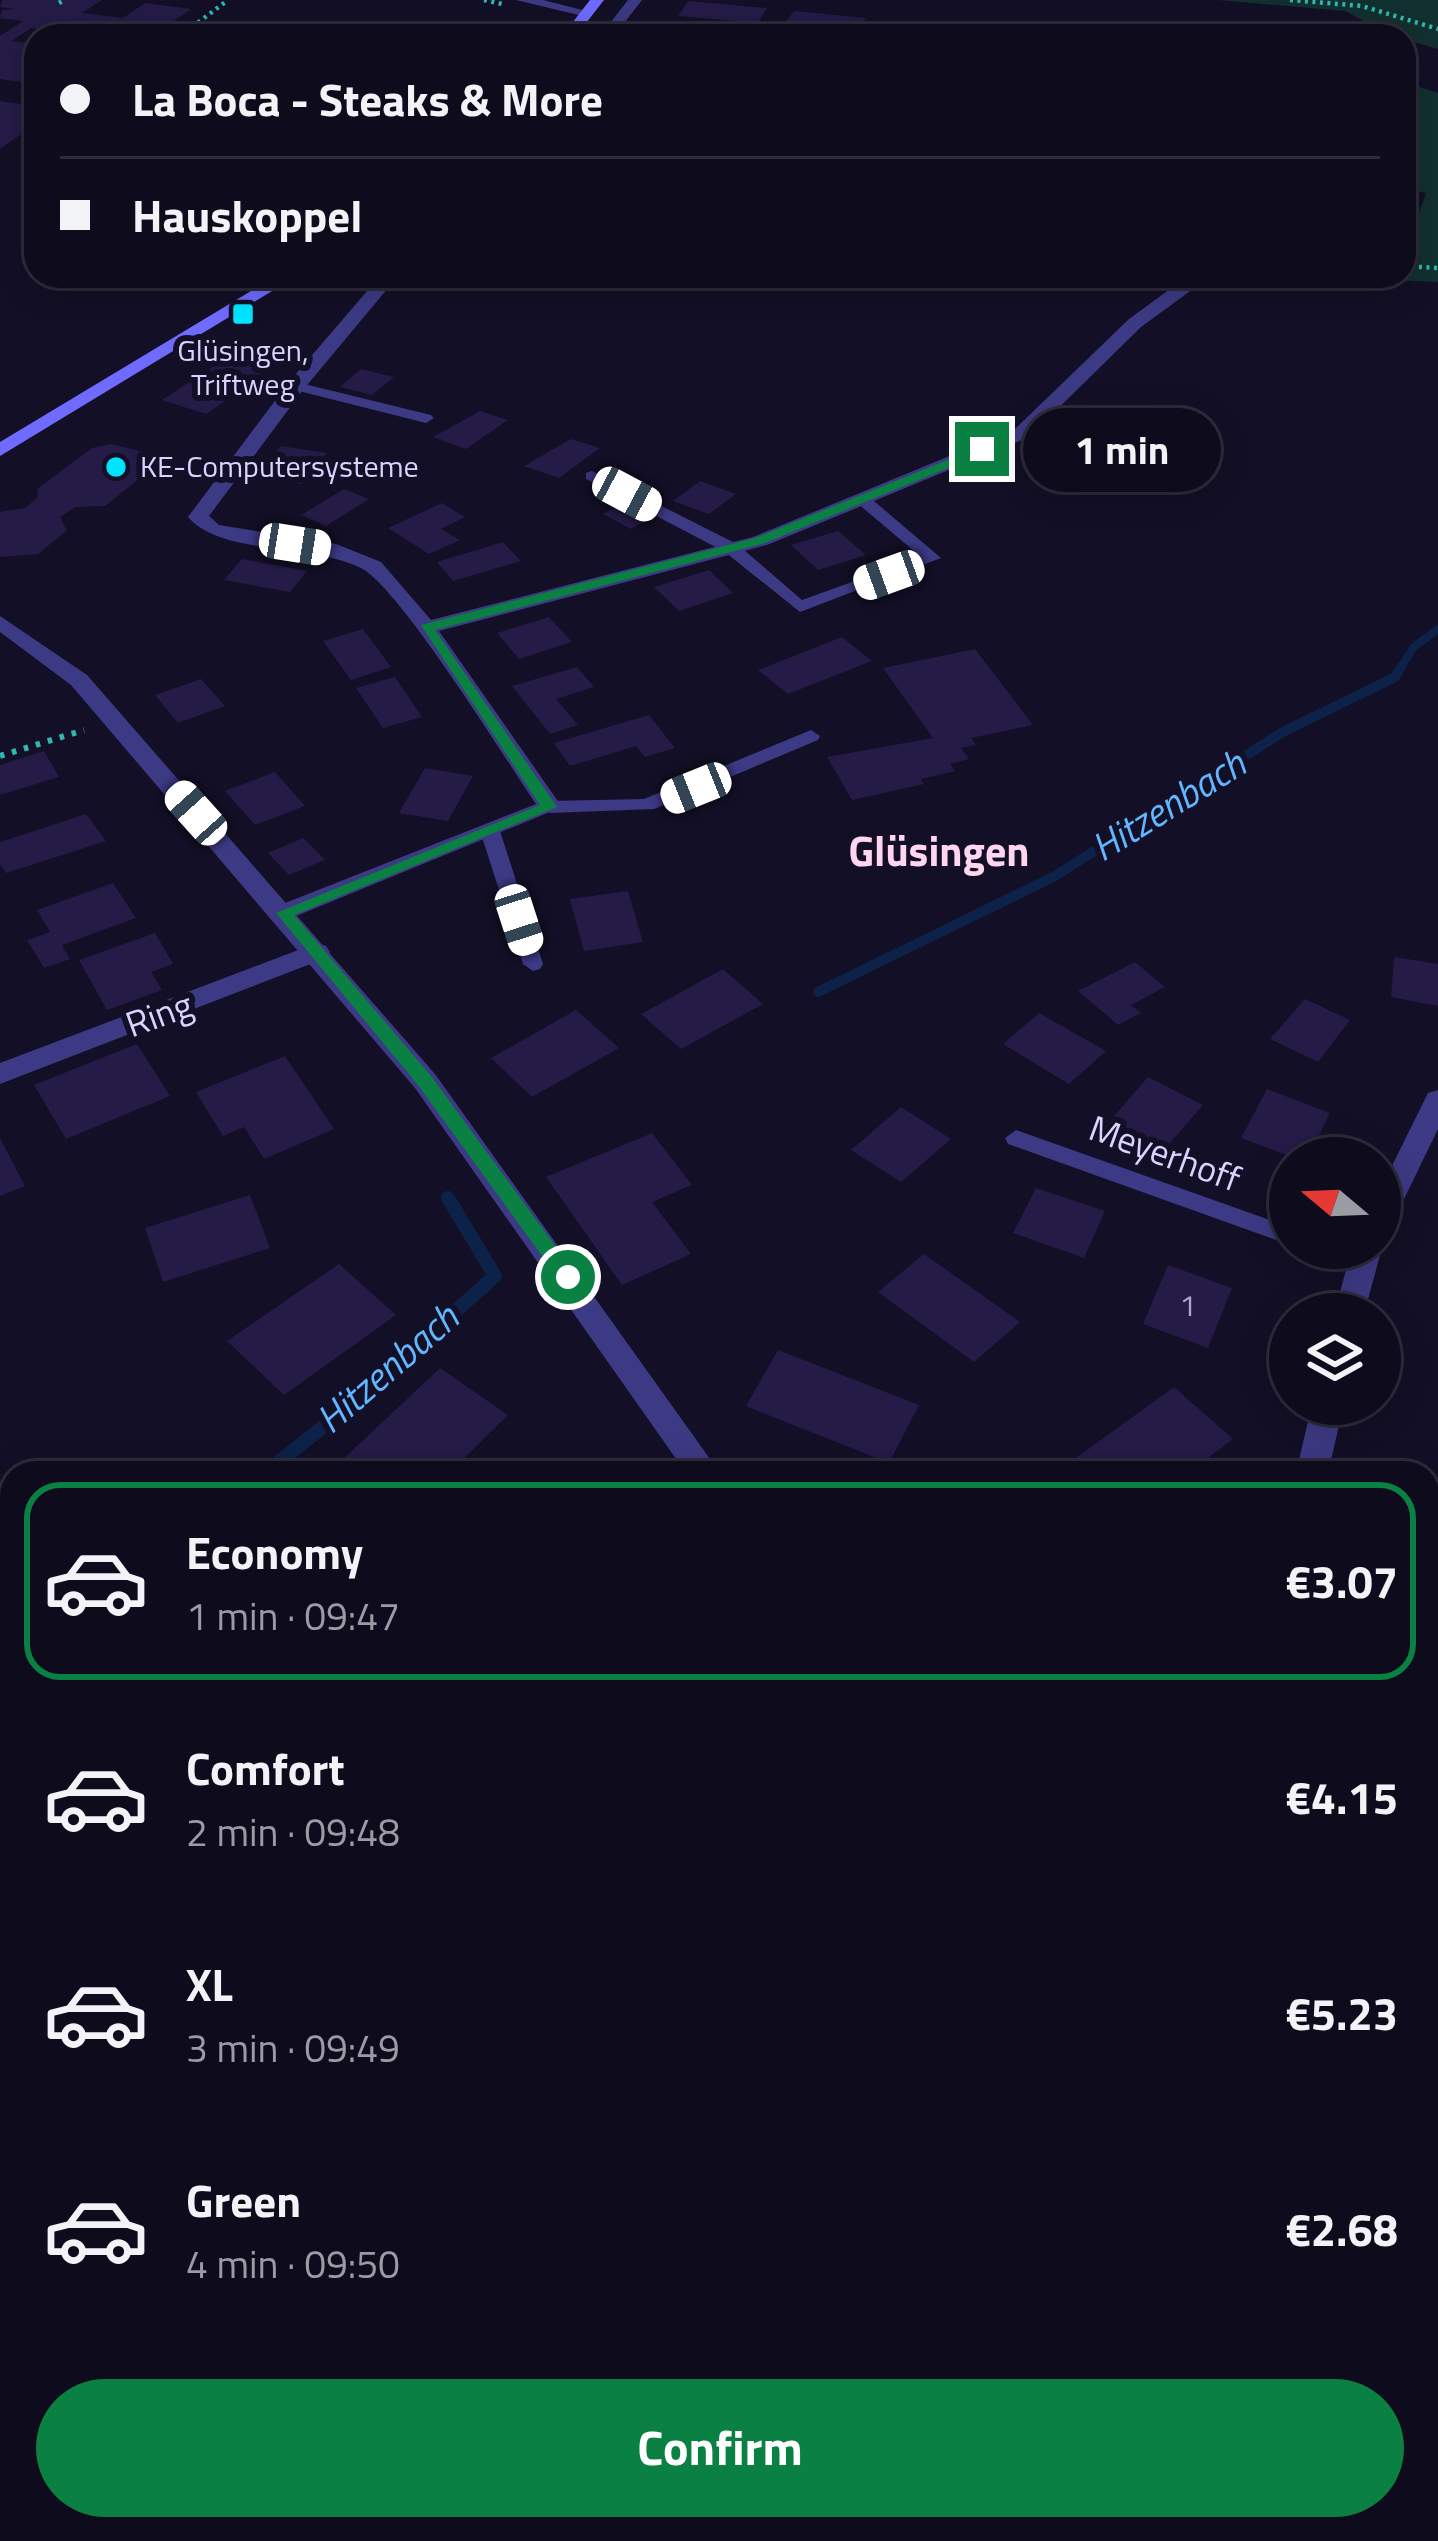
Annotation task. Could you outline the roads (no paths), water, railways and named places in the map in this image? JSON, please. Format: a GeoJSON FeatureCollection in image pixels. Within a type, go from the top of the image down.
{"type":"FeatureCollection","features":[{"type":"Feature","properties":{"kind":"main road"},"geometry":{"type":"LineString","coordinates":[[0,452],[268,288]]}},
{"type":"Feature","properties":{"kind":"street"},"geometry":{"type":"LineString","coordinates":[[523,0],[592,6]]}},
{"type":"Feature","properties":{"kind":"street"},"geometry":{"type":"LineString","coordinates":[[616,24],[635,0]]}},
{"type":"Feature","properties":{"kind":"street"},"geometry":{"type":"LineString","coordinates":[[284,913],[550,807],[426,628],[374,566],[336,550],[214,530],[199,517],[296,386],[379,288]]}},
{"type":"Feature","properties":{"kind":"street"},"geometry":{"type":"LineString","coordinates":[[426,628],[731,548],[1022,433],[1135,323],[1184,288]]}},
{"type":"Feature","properties":{"kind":"street"},"geometry":{"type":"LineString","coordinates":[[0,622],[79,680],[317,952],[488,1164],[696,1461]]}},
{"type":"Feature","properties":{"kind":"street","name":"Ring"},"geometry":{"type":"LineString","coordinates":[[0,1074],[317,952]]}},
{"type":"Feature","properties":{"kind":"street"},"geometry":{"type":"LineString","coordinates":[[1401,1177],[1438,1100]]}},
{"type":"Feature","properties":{"kind":"street"},"geometry":{"type":"LineString","coordinates":[[1315,1461],[1323,1425]]}},
{"type":"Feature","properties":{"kind":"lane"},"geometry":{"type":"LineString","coordinates":[[296,386],[426,418]]}},
{"type":"Feature","properties":{"kind":"lane"},"geometry":{"type":"LineString","coordinates":[[592,476],[731,548],[800,607],[933,559],[862,499]]}},
{"type":"Feature","properties":{"kind":"lane"},"geometry":{"type":"LineString","coordinates":[[550,807],[647,805],[811,736]]}},
{"type":"Feature","properties":{"kind":"lane"},"geometry":{"type":"LineString","coordinates":[[490,831],[533,964]]}},
{"type":"Feature","properties":{"kind":"lane","name":"Meyerhoff"},"geometry":{"type":"LineString","coordinates":[[1016,1138],[1269,1228]]}},
{"type":"Feature","properties":{"kind":"waterway","name":"Hitzenbach"},"geometry":{"type":"LineString","coordinates":[[1399,670],[1414,647],[1438,629]]}},
{"type":"Feature","properties":{"kind":"waterway","name":"Hitzenbach"},"geometry":{"type":"LineString","coordinates":[[818,992],[1055,876],[1283,732],[1395,677],[1401,667]]}},
{"type":"Feature","properties":{"kind":"waterway","name":"Hitzenbach"},"geometry":{"type":"LineString","coordinates":[[280,1461],[495,1276],[448,1198]]}},
{"type":"Feature","properties":{"kind":"place","name":"Glüsingen, Triftweg"},"geometry":{"type":"Point","coordinates":[243,314]}},
{"type":"Feature","properties":{"kind":"place","name":"KE-Computersysteme"},"geometry":{"type":"Point","coordinates":[116,467]}},
{"type":"Feature","properties":{"kind":"district","name":"Glüsingen"},"geometry":{"type":"Point","coordinates":[939,851]}}]}
